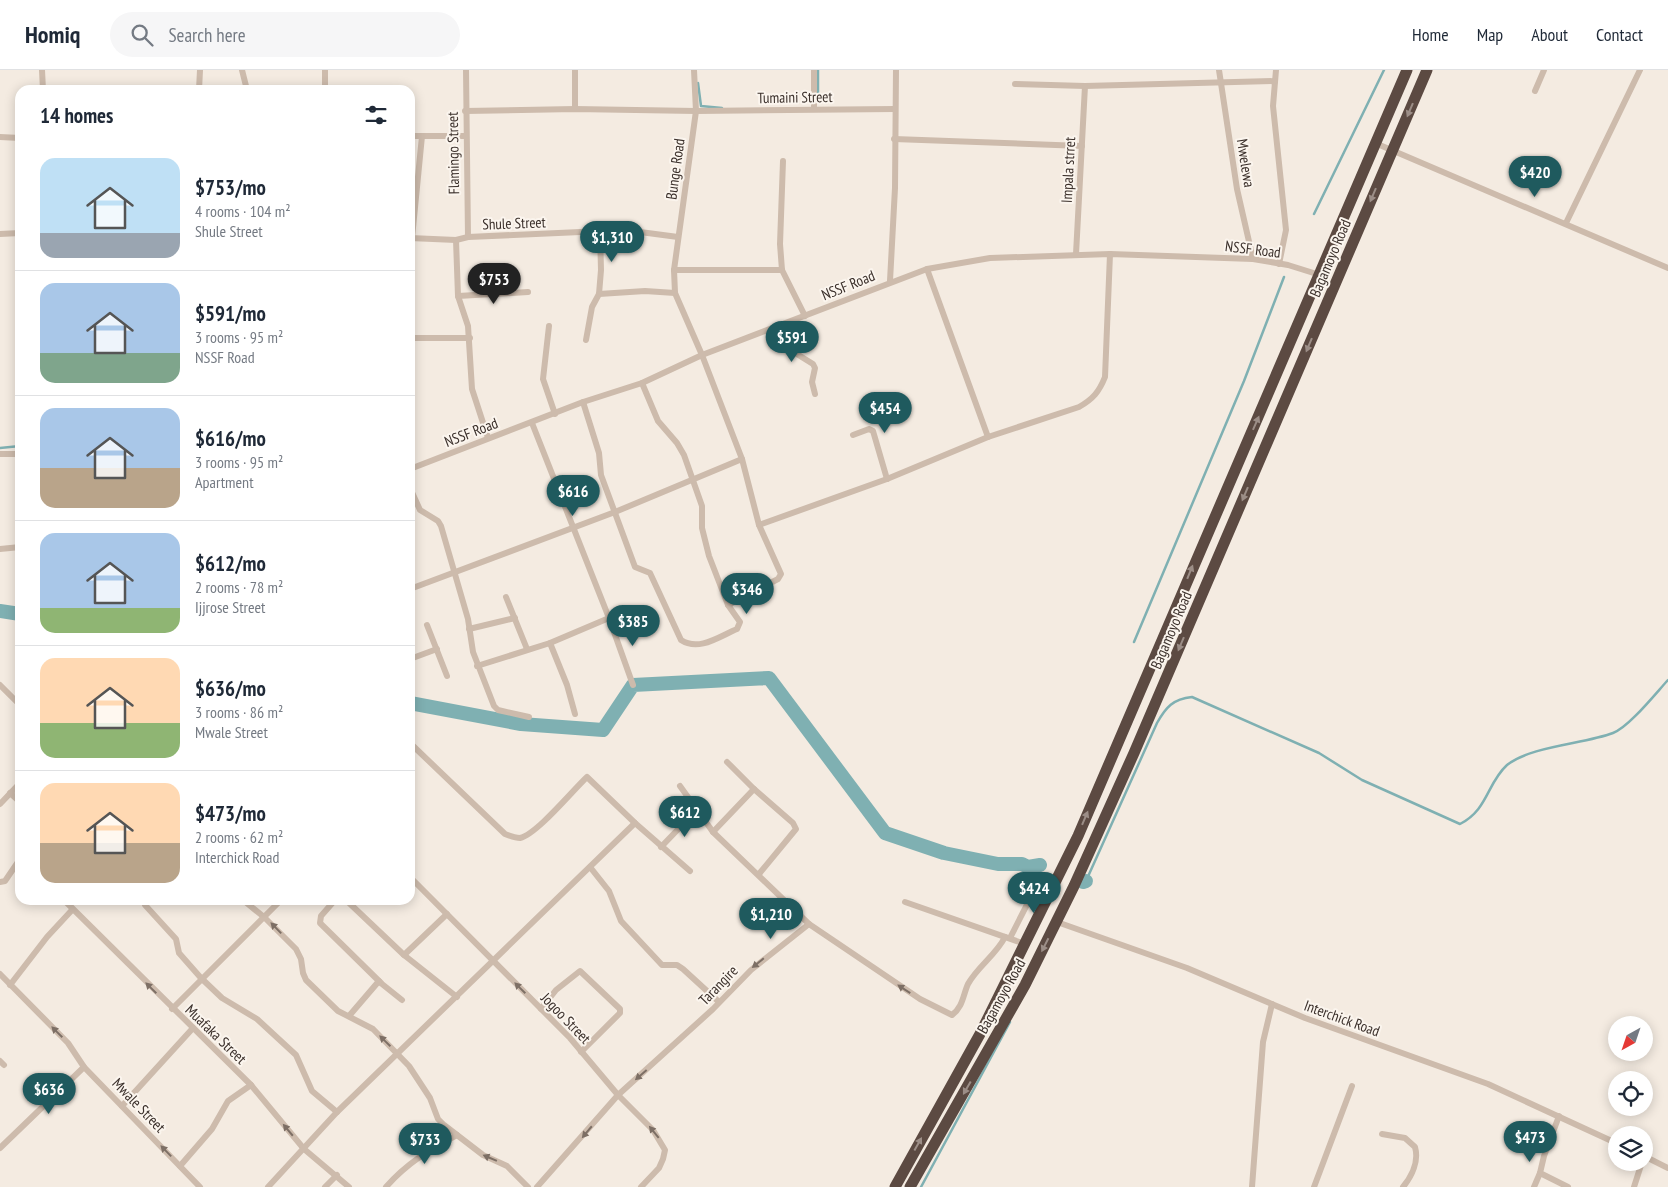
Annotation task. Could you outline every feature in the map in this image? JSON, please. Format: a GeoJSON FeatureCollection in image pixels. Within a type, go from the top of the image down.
{"type":"FeatureCollection","features":[{"type":"Feature","properties":{"kind":"highway","name":"Bagamoyo Road"},"geometry":{"type":"LineString","coordinates":[[895,1187],[980,1034],[1065,862],[1407,70]]}},
{"type":"Feature","properties":{"kind":"highway","name":"Bagamoyo Road"},"geometry":{"type":"LineString","coordinates":[[910,1187],[1025,985],[1081,872],[1428,70]]}},
{"type":"Feature","properties":{"kind":"street"},"geometry":{"type":"LineString","coordinates":[[42,70],[43,85]]}},
{"type":"Feature","properties":{"kind":"street"},"geometry":{"type":"LineString","coordinates":[[199,85],[200,70]]}},
{"type":"Feature","properties":{"kind":"street"},"geometry":{"type":"LineString","coordinates":[[242,70],[246,85]]}},
{"type":"Feature","properties":{"kind":"street"},"geometry":{"type":"LineString","coordinates":[[325,70],[325,85]]}},
{"type":"Feature","properties":{"kind":"street","name":"Flamingo Street"},"geometry":{"type":"LineString","coordinates":[[466,70],[468,236]]}},
{"type":"Feature","properties":{"kind":"street"},"geometry":{"type":"LineString","coordinates":[[575,70],[575,108]]}},
{"type":"Feature","properties":{"kind":"street","name":"Bunge Road"},"geometry":{"type":"LineString","coordinates":[[694,70],[696,111],[674,270],[675,293],[702,355],[742,459],[759,525],[779,570],[780,577],[728,605]]}},
{"type":"Feature","properties":{"kind":"street"},"geometry":{"type":"LineString","coordinates":[[814,70],[814,108]]}},
{"type":"Feature","properties":{"kind":"street"},"geometry":{"type":"LineString","coordinates":[[890,281],[895,188],[896,70]]}},
{"type":"Feature","properties":{"kind":"street","name":"Mwelewa"},"geometry":{"type":"LineString","coordinates":[[1218,70],[1237,189],[1253,259]]}},
{"type":"Feature","properties":{"kind":"street"},"geometry":{"type":"LineString","coordinates":[[1276,70],[1273,106],[1286,230],[1279,264]]}},
{"type":"Feature","properties":{"kind":"street"},"geometry":{"type":"LineString","coordinates":[[1535,91],[1544,70]]}},
{"type":"Feature","properties":{"kind":"street"},"geometry":{"type":"LineString","coordinates":[[1566,223],[1640,70]]}},
{"type":"Feature","properties":{"kind":"street"},"geometry":{"type":"LineString","coordinates":[[1014,84],[1085,86],[1275,81]]}},
{"type":"Feature","properties":{"kind":"street","name":"Impala strret"},"geometry":{"type":"LineString","coordinates":[[1076,254],[1085,86]]}},
{"type":"Feature","properties":{"kind":"street","name":"Tumaini Street"},"geometry":{"type":"LineString","coordinates":[[465,111],[575,108],[696,111],[814,108],[895,109]]}},
{"type":"Feature","properties":{"kind":"street"},"geometry":{"type":"LineString","coordinates":[[415,136],[466,136]]}},
{"type":"Feature","properties":{"kind":"street"},"geometry":{"type":"LineString","coordinates":[[415,201],[422,136]]}},
{"type":"Feature","properties":{"kind":"street"},"geometry":{"type":"LineString","coordinates":[[0,137],[15,138]]}},
{"type":"Feature","properties":{"kind":"street"},"geometry":{"type":"LineString","coordinates":[[894,139],[1082,146]]}},
{"type":"Feature","properties":{"kind":"street"},"geometry":{"type":"LineString","coordinates":[[1376,143],[1668,268]]}},
{"type":"Feature","properties":{"kind":"street"},"geometry":{"type":"LineString","coordinates":[[783,161],[780,244],[782,270],[805,316]]}},
{"type":"Feature","properties":{"kind":"street","name":"Shule Street"},"geometry":{"type":"LineString","coordinates":[[415,238],[456,240],[468,236],[625,230],[678,237]]}},
{"type":"Feature","properties":{"kind":"street"},"geometry":{"type":"LineString","coordinates":[[586,340],[592,307],[599,294],[601,270],[600,232]]}},
{"type":"Feature","properties":{"kind":"street"},"geometry":{"type":"LineString","coordinates":[[0,234],[15,234]]}},
{"type":"Feature","properties":{"kind":"street"},"geometry":{"type":"LineString","coordinates":[[456,240],[458,296],[470,338],[472,390],[488,438]]}},
{"type":"Feature","properties":{"kind":"street"},"geometry":{"type":"LineString","coordinates":[[759,525],[887,479],[988,437],[1078,407],[1092,400],[1099,392],[1105,378],[1108,351],[1110,254]]}},
{"type":"Feature","properties":{"kind":"street","name":"NSSF Road"},"geometry":{"type":"LineString","coordinates":[[415,466],[583,402],[642,383],[702,355],[890,281],[926,269],[990,258],[1110,254],[1253,259],[1320,275]]}},
{"type":"Feature","properties":{"kind":"street"},"geometry":{"type":"LineString","coordinates":[[926,269],[988,437]]}},
{"type":"Feature","properties":{"kind":"street"},"geometry":{"type":"LineString","coordinates":[[674,270],[782,270]]}},
{"type":"Feature","properties":{"kind":"street"},"geometry":{"type":"LineString","coordinates":[[599,294],[645,291],[675,293]]}},
{"type":"Feature","properties":{"kind":"street"},"geometry":{"type":"LineString","coordinates":[[458,296],[528,292]]}},
{"type":"Feature","properties":{"kind":"street"},"geometry":{"type":"LineString","coordinates":[[549,326],[543,379],[555,414]]}},
{"type":"Feature","properties":{"kind":"street"},"geometry":{"type":"LineString","coordinates":[[779,326],[786,344],[792,351],[813,364],[815,368],[812,382],[815,394]]}},
{"type":"Feature","properties":{"kind":"street"},"geometry":{"type":"LineString","coordinates":[[415,338],[470,338]]}},
{"type":"Feature","properties":{"kind":"street"},"geometry":{"type":"LineString","coordinates":[[583,402],[599,453],[601,475],[635,567],[650,574],[681,640],[689,645],[699,645],[737,629],[740,622],[728,605],[708,556],[702,528],[702,506],[694,481],[677,443],[658,421],[642,383]]}},
{"type":"Feature","properties":{"kind":"street"},"geometry":{"type":"LineString","coordinates":[[532,423],[575,528],[628,666],[633,685]]}},
{"type":"Feature","properties":{"kind":"street"},"geometry":{"type":"LineString","coordinates":[[853,435],[869,429],[873,431],[887,479]]}},
{"type":"Feature","properties":{"kind":"street"},"geometry":{"type":"LineString","coordinates":[[0,454],[15,454]]}},
{"type":"Feature","properties":{"kind":"street"},"geometry":{"type":"LineString","coordinates":[[415,587],[575,528],[694,481],[742,459]]}},
{"type":"Feature","properties":{"kind":"street"},"geometry":{"type":"LineString","coordinates":[[415,499],[420,510],[438,521],[456,572],[477,666],[494,706],[498,710],[530,716]]}},
{"type":"Feature","properties":{"kind":"street"},"geometry":{"type":"LineString","coordinates":[[0,548],[15,547]]}},
{"type":"Feature","properties":{"kind":"street"},"geometry":{"type":"LineString","coordinates":[[506,597],[527,649]]}},
{"type":"Feature","properties":{"kind":"street"},"geometry":{"type":"LineString","coordinates":[[469,629],[514,618]]}},
{"type":"Feature","properties":{"kind":"street"},"geometry":{"type":"LineString","coordinates":[[477,666],[550,643],[609,618]]}},
{"type":"Feature","properties":{"kind":"street"},"geometry":{"type":"LineString","coordinates":[[427,625],[447,676]]}},
{"type":"Feature","properties":{"kind":"street"},"geometry":{"type":"LineString","coordinates":[[550,643],[567,685],[575,714]]}},
{"type":"Feature","properties":{"kind":"street"},"geometry":{"type":"LineString","coordinates":[[415,657],[437,649]]}},
{"type":"Feature","properties":{"kind":"street"},"geometry":{"type":"LineString","coordinates":[[0,685],[15,700]]}},
{"type":"Feature","properties":{"kind":"street"},"geometry":{"type":"LineString","coordinates":[[415,748],[505,834],[519,838],[529,834],[587,777],[661,848],[690,871]]}},
{"type":"Feature","properties":{"kind":"street"},"geometry":{"type":"LineString","coordinates":[[727,762],[796,829],[758,874]]}},
{"type":"Feature","properties":{"kind":"street"},"geometry":{"type":"LineString","coordinates":[[680,786],[713,832],[809,924],[920,999],[946,1014],[952,1015],[958,1011],[968,985],[980,966],[1007,938],[1039,881]]}},
{"type":"Feature","properties":{"kind":"street"},"geometry":{"type":"LineString","coordinates":[[0,804],[15,788]]}},
{"type":"Feature","properties":{"kind":"street"},"geometry":{"type":"LineString","coordinates":[[713,832],[754,790]]}},
{"type":"Feature","properties":{"kind":"street"},"geometry":{"type":"LineString","coordinates":[[10,793],[15,798]]}},
{"type":"Feature","properties":{"kind":"street"},"geometry":{"type":"LineString","coordinates":[[661,848],[686,821],[699,814]]}},
{"type":"Feature","properties":{"kind":"street"},"geometry":{"type":"LineString","coordinates":[[268,1187],[337,1112],[635,823]]}},
{"type":"Feature","properties":{"kind":"street"},"geometry":{"type":"LineString","coordinates":[[0,882],[5,881],[15,866]]}},
{"type":"Feature","properties":{"kind":"street"},"geometry":{"type":"LineString","coordinates":[[590,867],[609,891],[621,921],[646,949],[662,965],[677,966],[683,969],[719,1002]]}},
{"type":"Feature","properties":{"kind":"street","name":"Jogoo Street"},"geometry":{"type":"LineString","coordinates":[[415,882],[541,1009],[618,1095],[653,1130],[665,1150],[659,1168],[641,1187]]}},
{"type":"Feature","properties":{"kind":"street"},"geometry":{"type":"LineString","coordinates":[[905,902],[1025,944]]}},
{"type":"Feature","properties":{"kind":"street","name":"Muafaka Street"},"geometry":{"type":"LineString","coordinates":[[68,905],[251,1085],[304,1150],[337,1175],[349,1187]]}},
{"type":"Feature","properties":{"kind":"street"},"geometry":{"type":"LineString","coordinates":[[144,905],[176,939],[179,953],[201,978],[222,998],[257,1019],[296,1055],[312,1091],[337,1112]]}},
{"type":"Feature","properties":{"kind":"street"},"geometry":{"type":"LineString","coordinates":[[250,905],[264,916],[296,949],[302,959],[302,973],[306,980],[338,1011],[373,1029],[398,1054],[421,1082],[423,1090],[435,1106],[438,1119],[467,1145],[507,1166],[528,1187]]}},
{"type":"Feature","properties":{"kind":"street"},"geometry":{"type":"LineString","coordinates":[[172,1009],[276,905]]}},
{"type":"Feature","properties":{"kind":"street"},"geometry":{"type":"LineString","coordinates":[[331,905],[321,916],[320,922],[379,981],[402,1000]]}},
{"type":"Feature","properties":{"kind":"street"},"geometry":{"type":"LineString","coordinates":[[351,905],[404,955],[457,997]]}},
{"type":"Feature","properties":{"kind":"street"},"geometry":{"type":"LineString","coordinates":[[10,985],[47,937],[72,910]]}},
{"type":"Feature","properties":{"kind":"street"},"geometry":{"type":"LineString","coordinates":[[404,955],[447,914]]}},
{"type":"Feature","properties":{"kind":"street","name":"Interchick Road"},"geometry":{"type":"LineString","coordinates":[[1057,922],[1187,968],[1272,1004],[1488,1084],[1608,1139]]}},
{"type":"Feature","properties":{"kind":"street","name":"Tarangire"},"geometry":{"type":"LineString","coordinates":[[537,1187],[618,1095],[751,970],[809,924]]}},
{"type":"Feature","properties":{"kind":"street"},"geometry":{"type":"LineString","coordinates":[[541,1009],[556,990],[580,971],[620,1009],[620,1013],[581,1052]]}},
{"type":"Feature","properties":{"kind":"street","name":"Mwale Street"},"geometry":{"type":"LineString","coordinates":[[0,974],[68,1043],[84,1067],[200,1187]]}},
{"type":"Feature","properties":{"kind":"street"},"geometry":{"type":"LineString","coordinates":[[349,1016],[379,981]]}},
{"type":"Feature","properties":{"kind":"street"},"geometry":{"type":"LineString","coordinates":[[1252,1187],[1263,1042],[1272,1004]]}},
{"type":"Feature","properties":{"kind":"street"},"geometry":{"type":"LineString","coordinates":[[122,1106],[193,1028]]}},
{"type":"Feature","properties":{"kind":"street"},"geometry":{"type":"LineString","coordinates":[[0,1148],[84,1067]]}},
{"type":"Feature","properties":{"kind":"street"},"geometry":{"type":"LineString","coordinates":[[180,1166],[212,1130],[228,1101],[251,1085]]}},
{"type":"Feature","properties":{"kind":"street"},"geometry":{"type":"LineString","coordinates":[[1314,1187],[1352,1086]]}},
{"type":"Feature","properties":{"kind":"street"},"geometry":{"type":"LineString","coordinates":[[1534,1187],[1559,1116]]}},
{"type":"Feature","properties":{"kind":"street"},"geometry":{"type":"LineString","coordinates":[[1382,1134],[1405,1138],[1415,1147],[1416,1162],[1411,1175],[1403,1187]]}},
{"type":"Feature","properties":{"kind":"street"},"geometry":{"type":"LineString","coordinates":[[386,1187],[400,1171],[427,1150],[457,1135]]}},
{"type":"Feature","properties":{"kind":"street"},"geometry":{"type":"LineString","coordinates":[[1653,1160],[1668,1168]]}},
{"type":"Feature","properties":{"kind":"street"},"geometry":{"type":"LineString","coordinates":[[1634,1187],[1639,1171]]}},
{"type":"Feature","properties":{"kind":"street"},"geometry":{"type":"LineString","coordinates":[[1540,1174],[1568,1187]]}},
{"type":"Feature","properties":{"kind":"street"},"geometry":{"type":"LineString","coordinates":[[325,1187],[337,1175]]}},
{"type":"Feature","properties":{"kind":"waterway"},"geometry":{"type":"LineString","coordinates":[[818,70],[818,99]]}},
{"type":"Feature","properties":{"kind":"waterway"},"geometry":{"type":"LineString","coordinates":[[1314,214],[1384,70]]}},
{"type":"Feature","properties":{"kind":"waterway"},"geometry":{"type":"LineString","coordinates":[[698,83],[701,106],[722,108]]}},
{"type":"Feature","properties":{"kind":"waterway"},"geometry":{"type":"LineString","coordinates":[[1134,642],[1244,381],[1284,277]]}},
{"type":"Feature","properties":{"kind":"waterway"},"geometry":{"type":"LineString","coordinates":[[0,448],[15,446]]}},
{"type":"Feature","properties":{"kind":"waterway"},"geometry":{"type":"LineString","coordinates":[[0,611],[15,613]]}},
{"type":"Feature","properties":{"kind":"waterway"},"geometry":{"type":"LineString","coordinates":[[415,704],[521,724],[603,730],[633,685],[769,678],[885,833],[944,853],[998,864],[1022,864],[1028,867],[1040,865]]}},
{"type":"Feature","properties":{"kind":"waterway"},"geometry":{"type":"LineString","coordinates":[[1086,881],[1157,723],[1167,708],[1185,698],[1192,697],[1319,753],[1362,780],[1460,824],[1469,818],[1482,804],[1500,772],[1507,765],[1543,749],[1601,737],[1619,730],[1650,701],[1668,680]]}},
{"type":"Feature","properties":{"kind":"waterway"},"geometry":{"type":"LineString","coordinates":[[921,1187],[1010,1022]]}}]}
